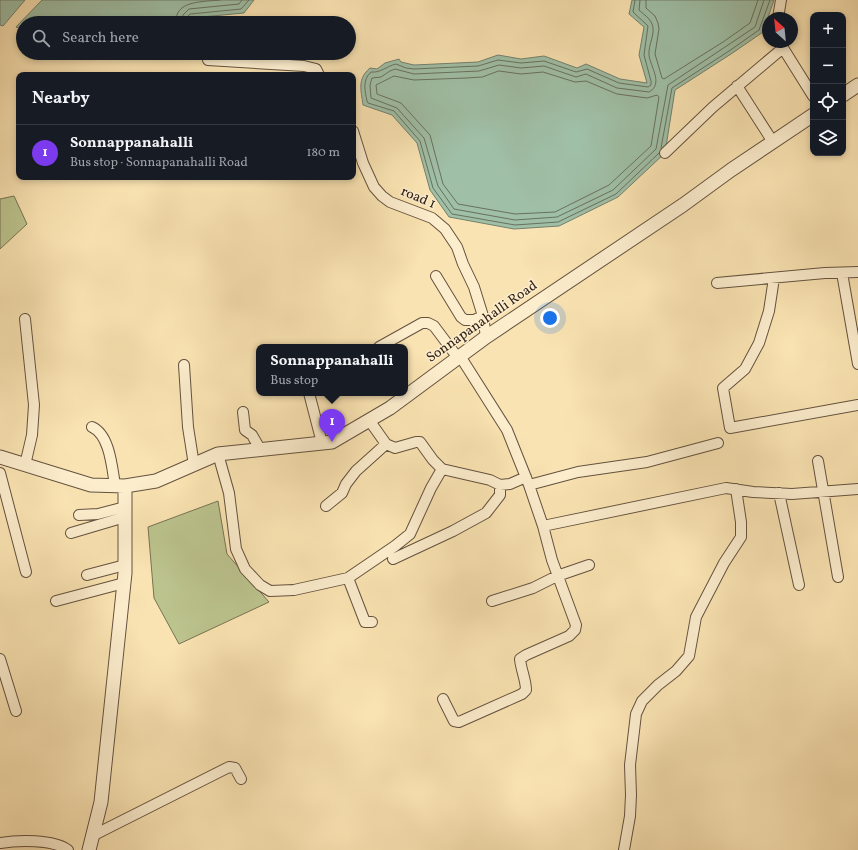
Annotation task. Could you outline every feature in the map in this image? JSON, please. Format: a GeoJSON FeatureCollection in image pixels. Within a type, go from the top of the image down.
{"type":"FeatureCollection","features":[{"type":"Feature","properties":{"kind":"street"},"geometry":{"type":"LineString","coordinates":[[779,12],[781,0]]}},
{"type":"Feature","properties":{"kind":"street"},"geometry":{"type":"LineString","coordinates":[[665,153],[779,48]]}},
{"type":"Feature","properties":{"kind":"street"},"geometry":{"type":"LineString","coordinates":[[784,48],[810,91]]}},
{"type":"Feature","properties":{"kind":"street"},"geometry":{"type":"LineString","coordinates":[[208,60],[304,66],[316,69],[318,72]]}},
{"type":"Feature","properties":{"kind":"street"},"geometry":{"type":"LineString","coordinates":[[846,93],[858,85]]}},
{"type":"Feature","properties":{"kind":"street"},"geometry":{"type":"LineString","coordinates":[[737,86],[773,142]]}},
{"type":"Feature","properties":{"kind":"street","name":"Sonnapanahalli Road"},"geometry":{"type":"LineString","coordinates":[[408,395],[486,337],[683,205],[731,170],[810,117]]}},
{"type":"Feature","properties":{"kind":"street","name":"road 1"},"geometry":{"type":"LineString","coordinates":[[356,140],[363,163],[374,188],[390,202],[432,218],[445,229],[457,247],[474,287],[484,316],[486,337]]}},
{"type":"Feature","properties":{"kind":"street"},"geometry":{"type":"LineString","coordinates":[[717,283],[858,272]]}},
{"type":"Feature","properties":{"kind":"street"},"geometry":{"type":"LineString","coordinates":[[842,273],[858,364]]}},
{"type":"Feature","properties":{"kind":"street"},"geometry":{"type":"LineString","coordinates":[[436,276],[461,317],[465,320],[474,320],[484,316]]}},
{"type":"Feature","properties":{"kind":"street"},"geometry":{"type":"LineString","coordinates":[[774,278],[769,311],[759,343],[745,369],[723,388],[730,428],[858,405]]}},
{"type":"Feature","properties":{"kind":"street"},"geometry":{"type":"LineString","coordinates":[[25,319],[34,405],[32,435],[25,465]]}},
{"type":"Feature","properties":{"kind":"street"},"geometry":{"type":"LineString","coordinates":[[385,344],[428,322],[434,326],[459,357],[507,430],[543,526],[558,576],[576,625],[569,636],[520,659],[526,684],[526,690],[522,694],[459,722],[454,721],[443,699]]}},
{"type":"Feature","properties":{"kind":"street"},"geometry":{"type":"LineString","coordinates":[[184,365],[188,427],[194,465]]}},
{"type":"Feature","properties":{"kind":"street"},"geometry":{"type":"LineString","coordinates":[[310,396],[322,443]]}},
{"type":"Feature","properties":{"kind":"street","name":"Sonnapanahalli Road"},"geometry":{"type":"LineString","coordinates":[[0,457],[91,485],[120,486],[156,481],[218,454],[332,442],[390,408],[406,396]]}},
{"type":"Feature","properties":{"kind":"street"},"geometry":{"type":"LineString","coordinates":[[243,412],[245,430],[252,435],[260,449]]}},
{"type":"Feature","properties":{"kind":"street"},"geometry":{"type":"LineString","coordinates":[[369,420],[386,444],[395,448],[420,442],[433,460],[442,469],[490,480],[500,485],[647,462],[718,443]]}},
{"type":"Feature","properties":{"kind":"street"},"geometry":{"type":"LineString","coordinates":[[89,850],[101,802],[125,565],[125,512],[120,486],[107,444],[98,430],[92,427]]}},
{"type":"Feature","properties":{"kind":"street"},"geometry":{"type":"LineString","coordinates":[[326,506],[342,493],[346,484],[356,471],[386,444]]}},
{"type":"Feature","properties":{"kind":"street"},"geometry":{"type":"LineString","coordinates":[[218,454],[229,493],[236,549],[245,569],[260,585],[270,591],[294,590],[348,578],[395,546],[410,534],[431,488],[442,469]]}},
{"type":"Feature","properties":{"kind":"street"},"geometry":{"type":"LineString","coordinates":[[818,461],[838,578]]}},
{"type":"Feature","properties":{"kind":"street"},"geometry":{"type":"LineString","coordinates":[[0,473],[26,572]]}},
{"type":"Feature","properties":{"kind":"street"},"geometry":{"type":"LineString","coordinates":[[393,559],[453,531],[486,513],[500,495],[500,485]]}},
{"type":"Feature","properties":{"kind":"street"},"geometry":{"type":"LineString","coordinates":[[543,526],[726,488],[753,492],[779,493],[823,492],[858,489]]}},
{"type":"Feature","properties":{"kind":"street"},"geometry":{"type":"LineString","coordinates":[[624,850],[630,816],[630,764],[636,714],[642,701],[658,685],[676,671],[689,656],[696,617],[724,563],[741,537],[741,522],[736,489]]}},
{"type":"Feature","properties":{"kind":"street"},"geometry":{"type":"LineString","coordinates":[[779,493],[799,585]]}},
{"type":"Feature","properties":{"kind":"street"},"geometry":{"type":"LineString","coordinates":[[79,516],[125,512]]}},
{"type":"Feature","properties":{"kind":"street"},"geometry":{"type":"LineString","coordinates":[[71,533],[125,512]]}},
{"type":"Feature","properties":{"kind":"street"},"geometry":{"type":"LineString","coordinates":[[87,575],[125,565]]}},
{"type":"Feature","properties":{"kind":"street"},"geometry":{"type":"LineString","coordinates":[[492,601],[533,588],[558,576],[589,566]]}},
{"type":"Feature","properties":{"kind":"street"},"geometry":{"type":"LineString","coordinates":[[348,578],[365,622],[372,622]]}},
{"type":"Feature","properties":{"kind":"street"},"geometry":{"type":"LineString","coordinates":[[56,601],[124,583]]}},
{"type":"Feature","properties":{"kind":"street"},"geometry":{"type":"LineString","coordinates":[[0,659],[16,711]]}},
{"type":"Feature","properties":{"kind":"street"},"geometry":{"type":"LineString","coordinates":[[92,836],[229,766],[235,768],[241,779]]}},
{"type":"Feature","properties":{"kind":"street"},"geometry":{"type":"LineString","coordinates":[[0,843],[15,840],[41,842],[64,847],[68,850]]}},
{"type":"Feature","properties":{"kind":"shaded area"},"geometry":{"type":"Polygon","coordinates":[[[14,196],[27,224],[0,249],[0,199],[14,196]]]}},
{"type":"Feature","properties":{"kind":"shaded area"},"geometry":{"type":"Polygon","coordinates":[[[218,501],[227,554],[269,602],[179,644],[154,598],[148,527],[218,501]]]}},
{"type":"Feature","properties":{"kind":"water"},"geometry":{"type":"Polygon","coordinates":[[[0,0],[25,0],[3,26],[0,25],[0,0]]]}},
{"type":"Feature","properties":{"kind":"water"},"geometry":{"type":"Polygon","coordinates":[[[42,0],[254,0],[244,13],[212,16],[27,16],[42,0]]]}},
{"type":"Feature","properties":{"kind":"water"},"geometry":{"type":"Polygon","coordinates":[[[632,0],[774,0],[770,12],[762,12],[762,33],[675,90],[665,153],[618,197],[559,226],[514,229],[449,217],[430,190],[417,143],[392,115],[363,105],[361,85],[363,76],[366,72],[370,68],[377,69],[385,63],[399,59],[401,62],[414,65],[478,62],[498,55],[521,59],[544,56],[577,68],[586,64],[620,79],[647,83],[639,55],[644,27],[629,14],[632,0]]]}},
{"type":"Feature","properties":{"kind":"place","name":"Sonnappanahalli"},"geometry":{"type":"Point","coordinates":[332,442]}}]}
